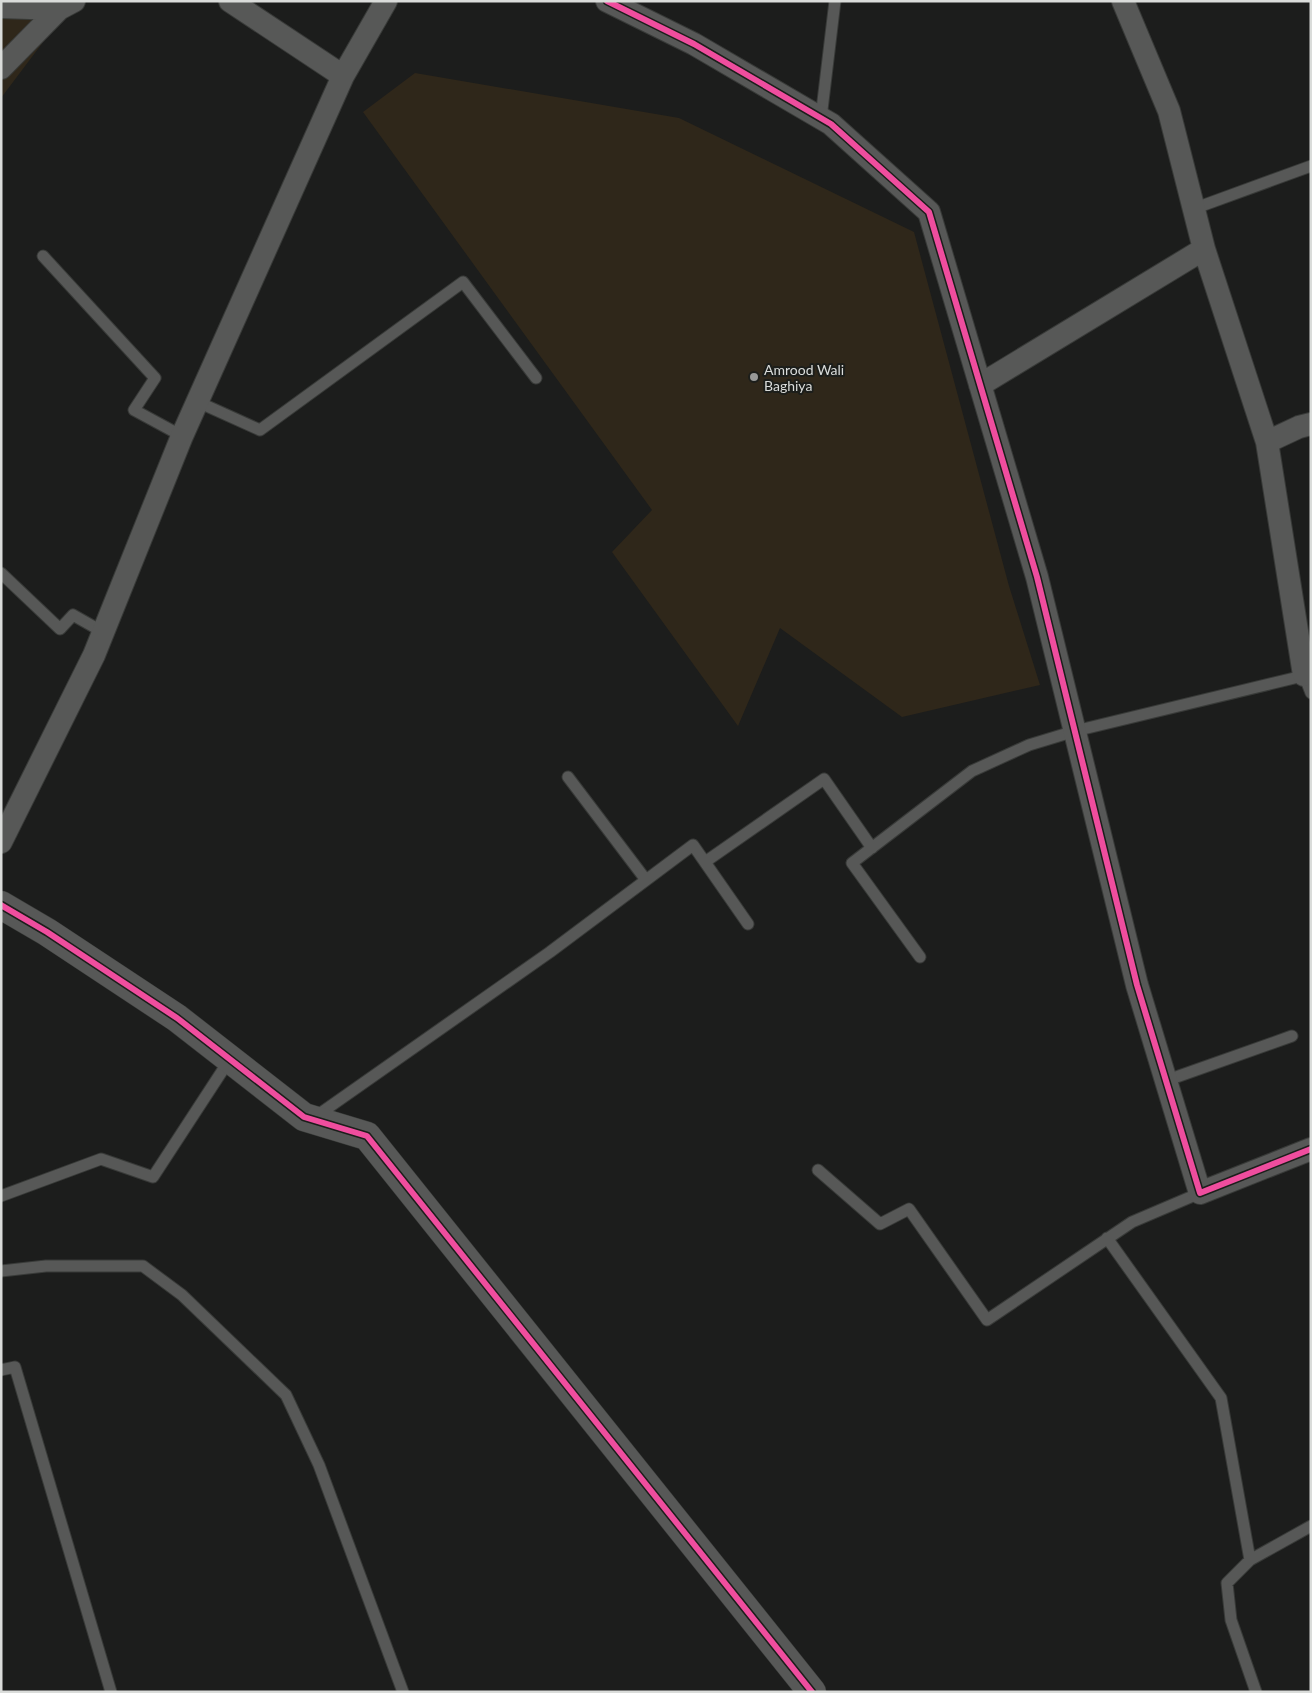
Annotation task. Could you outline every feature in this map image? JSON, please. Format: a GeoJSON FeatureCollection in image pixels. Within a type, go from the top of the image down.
{"type":"FeatureCollection","features":[{"type":"Feature","properties":{"kind":"street"},"geometry":{"type":"LineString","coordinates":[[230,1],[344,76]]}},
{"type":"Feature","properties":{"kind":"street"},"geometry":{"type":"LineString","coordinates":[[1,842],[94,655],[182,436],[344,76],[386,1]]}},
{"type":"Feature","properties":{"kind":"street"},"geometry":{"type":"LineString","coordinates":[[607,1],[694,44],[832,124],[929,212],[1037,578],[1137,985],[1200,1193],[1311,1149]]}},
{"type":"Feature","properties":{"kind":"street"},"geometry":{"type":"LineString","coordinates":[[1123,1],[1169,111],[1204,249],[1267,442],[1309,681]]}},
{"type":"Feature","properties":{"kind":"street"},"geometry":{"type":"LineString","coordinates":[[1,7],[66,5]]}},
{"type":"Feature","properties":{"kind":"street"},"geometry":{"type":"LineString","coordinates":[[1,68],[66,5]]}},
{"type":"Feature","properties":{"kind":"street"},"geometry":{"type":"LineString","coordinates":[[980,385],[1204,249]]}},
{"type":"Feature","properties":{"kind":"street"},"geometry":{"type":"LineString","coordinates":[[1267,442],[1299,427],[1311,424]]}},
{"type":"Feature","properties":{"kind":"street"},"geometry":{"type":"LineString","coordinates":[[1,905],[47,932],[177,1018],[304,1117],[367,1136],[812,1692]]}},
{"type":"Feature","properties":{"kind":"lane"},"geometry":{"type":"LineString","coordinates":[[820,118],[835,1]]}},
{"type":"Feature","properties":{"kind":"lane"},"geometry":{"type":"LineString","coordinates":[[1193,209],[1311,166]]}},
{"type":"Feature","properties":{"kind":"lane"},"geometry":{"type":"LineString","coordinates":[[43,256],[155,378],[134,410],[182,436]]}},
{"type":"Feature","properties":{"kind":"lane"},"geometry":{"type":"LineString","coordinates":[[198,402],[260,430],[463,282],[536,378]]}},
{"type":"Feature","properties":{"kind":"lane"},"geometry":{"type":"LineString","coordinates":[[1,573],[60,630],[73,615],[103,632]]}},
{"type":"Feature","properties":{"kind":"lane"},"geometry":{"type":"LineString","coordinates":[[920,957],[852,863],[972,771],[1029,745],[1075,731],[1309,681]]}},
{"type":"Feature","properties":{"kind":"lane"},"geometry":{"type":"LineString","coordinates":[[568,777],[646,880]]}},
{"type":"Feature","properties":{"kind":"lane"},"geometry":{"type":"LineString","coordinates":[[705,862],[824,778],[872,848]]}},
{"type":"Feature","properties":{"kind":"lane"},"geometry":{"type":"LineString","coordinates":[[312,1119],[550,952],[693,845],[748,924]]}},
{"type":"Feature","properties":{"kind":"lane"},"geometry":{"type":"LineString","coordinates":[[1165,1081],[1292,1036]]}},
{"type":"Feature","properties":{"kind":"lane"},"geometry":{"type":"LineString","coordinates":[[1,1196],[101,1160],[153,1177],[230,1059]]}},
{"type":"Feature","properties":{"kind":"lane"},"geometry":{"type":"LineString","coordinates":[[818,1170],[880,1224],[909,1209],[987,1320],[1132,1222],[1200,1193]]}},
{"type":"Feature","properties":{"kind":"lane"},"geometry":{"type":"LineString","coordinates":[[1107,1238],[1221,1398],[1250,1560]]}},
{"type":"Feature","properties":{"kind":"lane"},"geometry":{"type":"LineString","coordinates":[[1,1271],[46,1266],[142,1266],[182,1296],[286,1395],[318,1465],[403,1692]]}},
{"type":"Feature","properties":{"kind":"lane"},"geometry":{"type":"LineString","coordinates":[[1,1370],[15,1367],[111,1692]]}},
{"type":"Feature","properties":{"kind":"lane"},"geometry":{"type":"LineString","coordinates":[[1256,1692],[1231,1620],[1227,1583],[1250,1560],[1311,1526]]}},
{"type":"Feature","properties":{"kind":"shaded area"},"geometry":{"type":"Polygon","coordinates":[[[1,1],[74,1],[1,98],[1,1]]]}},
{"type":"Feature","properties":{"kind":"shaded area","name":"Amrood Wali Baghiya"},"geometry":{"type":"Polygon","coordinates":[[[415,73],[679,118],[914,232],[1009,586],[1040,685],[902,717],[780,628],[738,726],[612,552],[652,510],[363,112],[415,73]]]}},
{"type":"Feature","properties":{"kind":"cycle path"},"geometry":{"type":"LineString","coordinates":[[607,1],[694,44],[831,124],[929,212],[1037,577],[1137,985],[1200,1193],[1311,1149]]}},
{"type":"Feature","properties":{"kind":"cycle path"},"geometry":{"type":"LineString","coordinates":[[1,905],[47,932],[177,1018],[304,1117],[367,1136],[812,1692]]}},
{"type":"Feature","properties":{"kind":"place","name":"Amrood Wali Baghiya"},"geometry":{"type":"Point","coordinates":[754,377]}}]}
